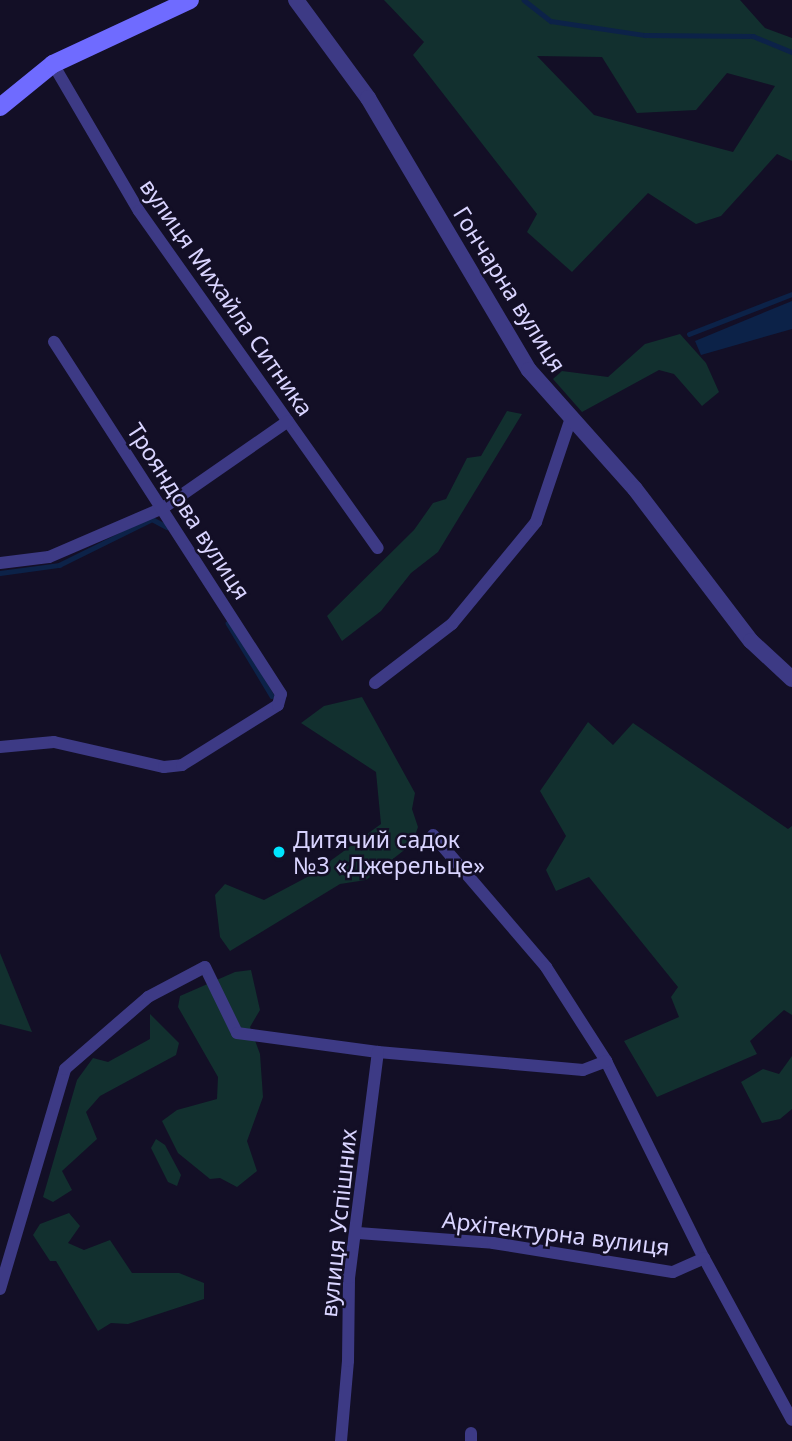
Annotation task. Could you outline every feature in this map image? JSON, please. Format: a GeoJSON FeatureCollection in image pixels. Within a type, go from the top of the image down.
{"type":"FeatureCollection","features":[{"type":"Feature","properties":{"kind":"main road"},"geometry":{"type":"LineString","coordinates":[[0,107],[52,64],[190,0]]}},
{"type":"Feature","properties":{"kind":"street","name":"Гончарна вулиця"},"geometry":{"type":"LineString","coordinates":[[296,0],[368,98],[529,370],[635,489],[751,641],[792,679]]}},
{"type":"Feature","properties":{"kind":"street","name":"вулиця Михайла Ситника"},"geometry":{"type":"LineString","coordinates":[[52,64],[139,211],[378,548]]}},
{"type":"Feature","properties":{"kind":"street","name":"Трояндова вулиця"},"geometry":{"type":"LineString","coordinates":[[0,747],[54,742],[164,767],[182,765],[278,705],[281,694],[54,342]]}},
{"type":"Feature","properties":{"kind":"street"},"geometry":{"type":"LineString","coordinates":[[375,684],[452,624],[536,522],[571,418]]}},
{"type":"Feature","properties":{"kind":"street"},"geometry":{"type":"LineString","coordinates":[[0,563],[49,557],[163,508],[288,421]]}},
{"type":"Feature","properties":{"kind":"street","name":"Архітектурна вулиця"},"geometry":{"type":"LineString","coordinates":[[433,835],[545,967],[606,1062],[704,1258],[792,1420]]}},
{"type":"Feature","properties":{"kind":"street"},"geometry":{"type":"LineString","coordinates":[[0,1289],[65,1069],[148,997],[205,967],[237,1033],[378,1052],[583,1070],[606,1062]]}},
{"type":"Feature","properties":{"kind":"street","name":"вулиця Успішних"},"geometry":{"type":"LineString","coordinates":[[341,1441],[348,1361],[349,1278],[358,1233],[378,1052]]}},
{"type":"Feature","properties":{"kind":"street","name":"Архітектурна вулиця"},"geometry":{"type":"LineString","coordinates":[[358,1233],[493,1243],[673,1272],[704,1258]]}},
{"type":"Feature","properties":{"kind":"green space"},"geometry":{"type":"Polygon","coordinates":[[[384,0],[740,0],[765,28],[792,38],[792,161],[777,154],[721,216],[696,224],[648,193],[572,272],[527,232],[537,214],[413,55],[424,42],[384,0]],[[537,56],[594,115],[733,152],[775,86],[727,73],[696,110],[637,113],[602,57],[537,56]]]}},
{"type":"Feature","properties":{"kind":"green space"},"geometry":{"type":"Polygon","coordinates":[[[680,334],[706,363],[719,392],[702,406],[674,374],[659,370],[582,412],[553,379],[562,371],[608,377],[645,344],[680,334]]]}},
{"type":"Feature","properties":{"kind":"green space"},"geometry":{"type":"Polygon","coordinates":[[[507,411],[522,414],[438,552],[411,573],[381,611],[342,641],[327,616],[414,530],[433,503],[446,499],[467,458],[481,456],[507,411]]]}},
{"type":"Feature","properties":{"kind":"green space"},"geometry":{"type":"Polygon","coordinates":[[[362,697],[415,793],[412,809],[418,827],[412,844],[366,880],[340,884],[230,951],[220,937],[215,895],[225,884],[264,900],[311,875],[381,824],[376,772],[301,723],[324,706],[362,697]]]}},
{"type":"Feature","properties":{"kind":"green space"},"geometry":{"type":"Polygon","coordinates":[[[588,722],[613,745],[633,723],[788,829],[792,826],[792,1015],[784,1010],[750,1041],[757,1054],[657,1097],[624,1041],[679,1017],[671,997],[678,987],[589,877],[556,891],[546,870],[566,836],[540,791],[588,722]]]}},
{"type":"Feature","properties":{"kind":"green space"},"geometry":{"type":"Polygon","coordinates":[[[0,953],[32,1032],[0,1024],[0,953]]]}},
{"type":"Feature","properties":{"kind":"green space"},"geometry":{"type":"Polygon","coordinates":[[[251,970],[260,1010],[250,1027],[260,1054],[263,1097],[247,1141],[257,1171],[237,1187],[220,1178],[210,1179],[178,1153],[162,1121],[177,1110],[217,1099],[218,1077],[178,1007],[180,996],[235,972],[251,970]]]}},
{"type":"Feature","properties":{"kind":"green space"},"geometry":{"type":"Polygon","coordinates":[[[150,1014],[179,1043],[176,1055],[100,1096],[86,1112],[97,1139],[62,1171],[72,1190],[53,1202],[43,1197],[77,1080],[93,1058],[108,1062],[150,1039],[150,1014]]]}},
{"type":"Feature","properties":{"kind":"green space"},"geometry":{"type":"Polygon","coordinates":[[[792,1056],[792,1109],[780,1119],[762,1123],[741,1082],[763,1069],[779,1074],[792,1056]]]}},
{"type":"Feature","properties":{"kind":"green space"},"geometry":{"type":"Polygon","coordinates":[[[156,1139],[165,1145],[181,1175],[177,1186],[168,1182],[151,1148],[156,1139]]]}},
{"type":"Feature","properties":{"kind":"green space"},"geometry":{"type":"Polygon","coordinates":[[[69,1213],[80,1226],[68,1243],[84,1250],[110,1240],[132,1273],[179,1273],[204,1283],[204,1299],[128,1324],[111,1323],[98,1331],[56,1261],[50,1261],[33,1235],[40,1224],[69,1213]]]}},
{"type":"Feature","properties":{"kind":"water"},"geometry":{"type":"Polygon","coordinates":[[[792,301],[792,329],[701,355],[695,341],[792,301]]]}},
{"type":"Feature","properties":{"kind":"waterway"},"geometry":{"type":"LineString","coordinates":[[524,0],[551,21],[645,35],[753,36],[792,52]]}},
{"type":"Feature","properties":{"kind":"waterway"},"geometry":{"type":"LineString","coordinates":[[689,334],[792,294]]}},
{"type":"Feature","properties":{"kind":"waterway"},"geometry":{"type":"LineString","coordinates":[[0,573],[59,565],[152,519],[167,527]]}},
{"type":"Feature","properties":{"kind":"waterway"},"geometry":{"type":"LineString","coordinates":[[228,623],[272,696]]}},
{"type":"Feature","properties":{"kind":"place","name":"Дитячий садок №3 «Джерельце»"},"geometry":{"type":"Point","coordinates":[279,852]}}]}
